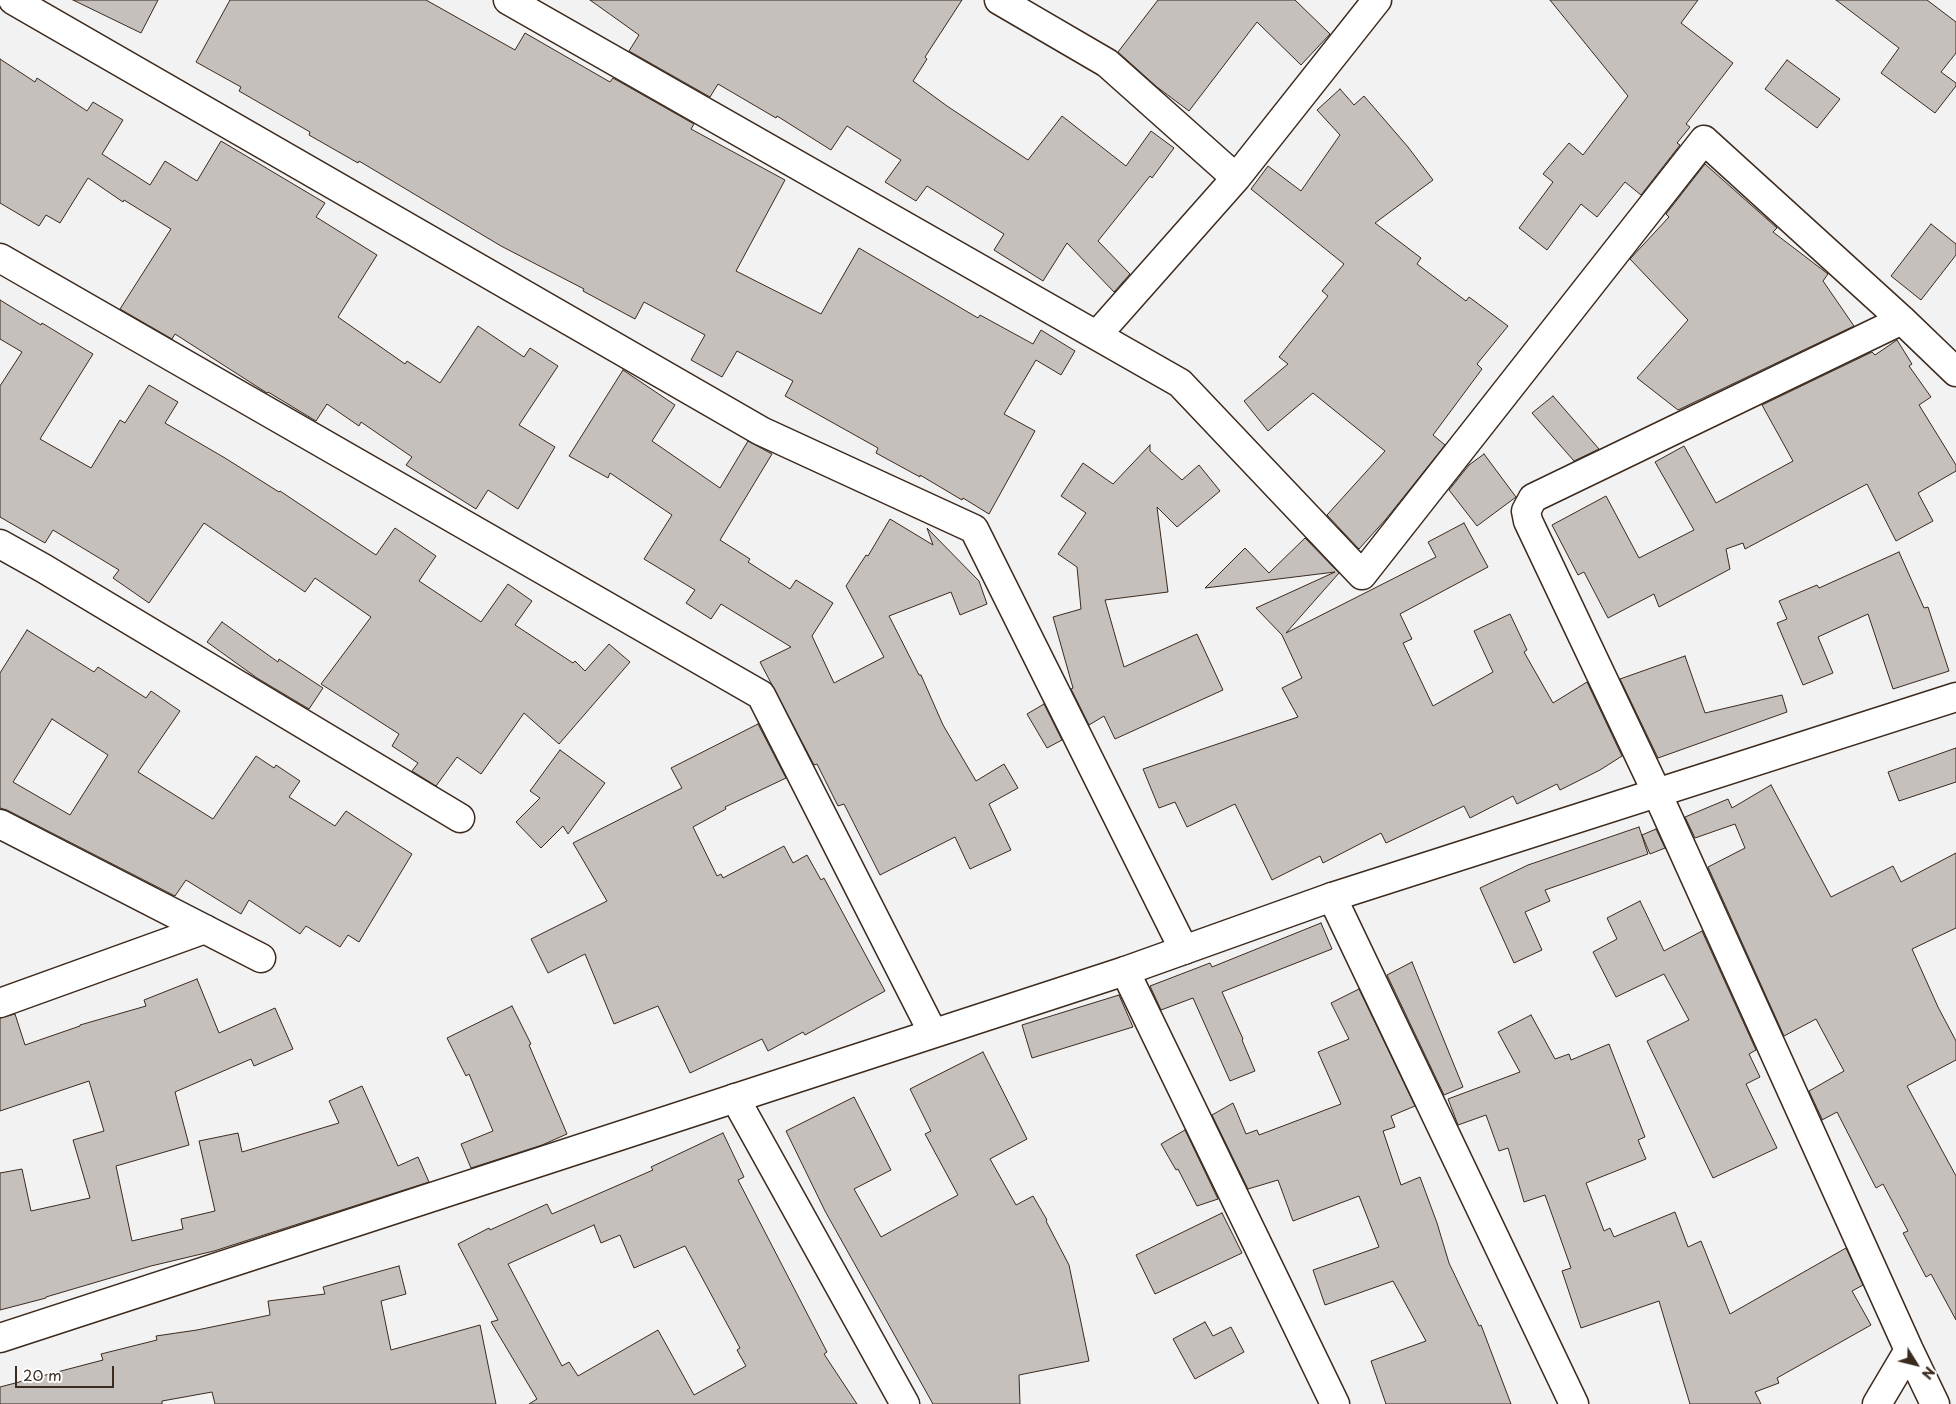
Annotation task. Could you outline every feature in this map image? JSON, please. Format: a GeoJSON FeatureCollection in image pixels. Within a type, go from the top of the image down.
{"type":"FeatureCollection","features":[{"type":"Feature","properties":{"kind":"street"},"geometry":{"type":"LineString","coordinates":[[13,0],[761,431],[974,528],[1184,950]]}},
{"type":"Feature","properties":{"kind":"street"},"geometry":{"type":"LineString","coordinates":[[508,0],[1180,382],[1362,576],[1704,140],[1902,320],[1956,372]]}},
{"type":"Feature","properties":{"kind":"street"},"geometry":{"type":"LineString","coordinates":[[999,0],[1107,63],[1236,178]]}},
{"type":"Feature","properties":{"kind":"street"},"geometry":{"type":"LineString","coordinates":[[1097,335],[1236,178],[1377,0]]}},
{"type":"Feature","properties":{"kind":"street"},"geometry":{"type":"LineString","coordinates":[[0,258],[761,695],[933,1033]]}},
{"type":"Feature","properties":{"kind":"street"},"geometry":{"type":"LineString","coordinates":[[1902,320],[1533,498],[1526,511],[1528,521],[1657,793],[1935,1404]]}},
{"type":"Feature","properties":{"kind":"street"},"geometry":{"type":"LineString","coordinates":[[0,544],[460,818]]}},
{"type":"Feature","properties":{"kind":"street"},"geometry":{"type":"LineString","coordinates":[[0,1338],[1125,971],[1332,897],[1956,697]]}},
{"type":"Feature","properties":{"kind":"street"},"geometry":{"type":"LineString","coordinates":[[0,824],[261,958]]}},
{"type":"Feature","properties":{"kind":"street"},"geometry":{"type":"LineString","coordinates":[[1332,897],[1574,1404]]}},
{"type":"Feature","properties":{"kind":"street"},"geometry":{"type":"LineString","coordinates":[[0,1003],[205,929]]}},
{"type":"Feature","properties":{"kind":"street"},"geometry":{"type":"LineString","coordinates":[[1125,971],[1335,1404]]}},
{"type":"Feature","properties":{"kind":"street"},"geometry":{"type":"LineString","coordinates":[[735,1098],[905,1404]]}},
{"type":"Feature","properties":{"kind":"street"},"geometry":{"type":"LineString","coordinates":[[1877,1404],[1909,1350]]}},
{"type":"Feature","properties":{"kind":"building"},"geometry":{"type":"Polygon","coordinates":[[[73,0],[158,0],[141,33],[73,0]]]}},
{"type":"Feature","properties":{"kind":"building"},"geometry":{"type":"Polygon","coordinates":[[[230,0],[426,0],[515,50],[525,33],[610,82],[613,78],[694,124],[691,129],[785,180],[736,271],[821,314],[859,248],[978,318],[980,315],[1033,344],[1041,330],[1075,351],[1061,375],[1036,360],[1004,414],[1035,431],[989,514],[963,498],[962,500],[920,475],[920,477],[876,453],[878,448],[785,396],[793,381],[737,351],[722,377],[691,360],[705,335],[644,302],[635,319],[583,291],[584,289],[501,246],[359,161],[358,163],[309,135],[310,132],[239,91],[241,87],[196,62],[230,0]]]}},
{"type":"Feature","properties":{"kind":"building"},"geometry":{"type":"Polygon","coordinates":[[[590,0],[962,0],[925,57],[927,59],[913,81],[947,106],[1028,160],[1062,116],[1126,166],[1151,131],[1174,148],[1152,178],[1150,176],[1098,241],[1130,274],[1114,292],[1067,243],[1043,281],[994,250],[1004,234],[927,186],[916,201],[885,182],[901,160],[847,126],[831,150],[777,116],[776,118],[718,84],[710,97],[629,51],[639,35],[590,0]]]}},
{"type":"Feature","properties":{"kind":"building"},"geometry":{"type":"Polygon","coordinates":[[[1158,0],[1295,0],[1330,34],[1301,65],[1257,22],[1189,111],[1157,87],[1118,52],[1158,0]]]}},
{"type":"Feature","properties":{"kind":"building"},"geometry":{"type":"Polygon","coordinates":[[[1550,0],[1698,0],[1681,23],[1733,63],[1686,124],[1690,127],[1677,143],[1680,145],[1641,195],[1625,182],[1597,217],[1581,204],[1547,250],[1519,228],[1553,182],[1543,174],[1569,143],[1583,155],[1628,96],[1550,0]]]}},
{"type":"Feature","properties":{"kind":"building"},"geometry":{"type":"Polygon","coordinates":[[[1836,0],[1927,0],[1956,22],[1956,53],[1941,72],[1956,83],[1956,86],[1935,113],[1881,73],[1899,48],[1836,0]]]}},
{"type":"Feature","properties":{"kind":"building"},"geometry":{"type":"Polygon","coordinates":[[[0,59],[35,82],[37,78],[87,111],[93,102],[123,120],[102,154],[150,185],[165,161],[197,181],[221,141],[325,203],[316,217],[377,255],[338,317],[405,364],[407,361],[440,383],[478,326],[524,357],[530,348],[558,366],[519,425],[555,447],[518,509],[488,490],[476,509],[406,465],[412,457],[361,422],[359,426],[327,404],[316,421],[267,393],[175,334],[172,339],[120,309],[171,229],[124,200],[123,202],[88,178],[60,223],[46,215],[39,226],[0,203],[0,59]]]}},
{"type":"Feature","properties":{"kind":"building"},"geometry":{"type":"Polygon","coordinates":[[[1787,60],[1840,99],[1817,128],[1765,89],[1787,60]]]}},
{"type":"Feature","properties":{"kind":"building"},"geometry":{"type":"Polygon","coordinates":[[[1340,89],[1354,105],[1364,96],[1408,147],[1433,180],[1375,223],[1421,258],[1417,264],[1466,301],[1469,297],[1508,326],[1477,364],[1482,369],[1433,435],[1445,445],[1386,519],[1359,549],[1327,515],[1385,451],[1313,393],[1268,431],[1244,401],[1288,364],[1279,357],[1328,296],[1322,291],[1344,264],[1251,189],[1268,166],[1301,191],[1340,135],[1317,110],[1340,89]]]}},
{"type":"Feature","properties":{"kind":"building"},"geometry":{"type":"Polygon","coordinates":[[[1705,164],[1777,228],[1773,232],[1828,274],[1823,281],[1854,326],[1678,410],[1637,378],[1688,320],[1630,259],[1669,217],[1666,214],[1705,164]]]}},
{"type":"Feature","properties":{"kind":"building"},"geometry":{"type":"Polygon","coordinates":[[[1931,224],[1956,244],[1956,255],[1921,300],[1891,276],[1931,224]]]}},
{"type":"Feature","properties":{"kind":"building"},"geometry":{"type":"Polygon","coordinates":[[[0,300],[93,354],[40,439],[91,468],[120,420],[125,423],[149,385],[178,402],[165,423],[280,491],[376,555],[395,528],[436,556],[419,581],[481,622],[508,584],[532,601],[515,625],[573,663],[575,661],[585,671],[609,644],[630,662],[559,744],[524,713],[481,774],[457,757],[436,786],[412,771],[418,763],[392,746],[399,734],[321,684],[371,617],[315,578],[305,592],[204,523],[149,603],[113,578],[119,570],[53,530],[45,543],[0,517],[0,386],[22,352],[0,339],[0,300]]]}},
{"type":"Feature","properties":{"kind":"building"},"geometry":{"type":"Polygon","coordinates":[[[1897,340],[1912,364],[1909,366],[1931,397],[1919,405],[1956,465],[1956,471],[1918,493],[1933,521],[1896,541],[1867,484],[1745,549],[1743,543],[1726,549],[1730,569],[1659,607],[1654,594],[1608,618],[1584,572],[1578,575],[1552,525],[1606,496],[1639,558],[1694,530],[1655,462],[1684,446],[1716,503],[1793,461],[1762,405],[1872,352],[1875,355],[1897,340]]]}},
{"type":"Feature","properties":{"kind":"building"},"geometry":{"type":"Polygon","coordinates":[[[623,370],[675,405],[652,441],[720,488],[748,441],[772,454],[720,540],[750,559],[748,562],[790,589],[796,580],[833,603],[812,636],[834,683],[884,657],[846,586],[866,555],[868,556],[890,519],[933,545],[927,528],[979,581],[987,604],[960,615],[951,592],[889,616],[919,675],[921,675],[943,725],[976,781],[1004,764],[1018,788],[989,804],[1011,850],[970,869],[955,837],[880,875],[844,804],[838,806],[817,764],[814,765],[760,662],[791,647],[721,604],[711,619],[686,603],[695,590],[644,559],[672,515],[610,473],[608,478],[569,456],[623,370]]]}},
{"type":"Feature","properties":{"kind":"building"},"geometry":{"type":"Polygon","coordinates":[[[1553,396],[1599,449],[1574,461],[1532,413],[1553,396]]]}},
{"type":"Feature","properties":{"kind":"building"},"geometry":{"type":"Polygon","coordinates":[[[1150,445],[1150,451],[1182,480],[1199,465],[1220,491],[1177,527],[1157,507],[1168,592],[1105,600],[1124,667],[1197,634],[1223,690],[1115,739],[1104,716],[1089,725],[1071,689],[1073,688],[1053,617],[1081,609],[1077,567],[1058,554],[1086,513],[1061,496],[1083,463],[1113,484],[1150,445]]]}},
{"type":"Feature","properties":{"kind":"building"},"geometry":{"type":"Polygon","coordinates":[[[1484,454],[1516,497],[1477,526],[1449,490],[1469,465],[1484,454]]]}},
{"type":"Feature","properties":{"kind":"building"},"geometry":{"type":"Polygon","coordinates":[[[1464,523],[1488,567],[1400,614],[1412,639],[1403,643],[1433,706],[1493,672],[1474,631],[1510,614],[1527,650],[1524,652],[1553,703],[1587,682],[1622,756],[1600,770],[1560,790],[1557,784],[1517,804],[1513,796],[1470,818],[1464,806],[1386,843],[1381,833],[1323,863],[1320,856],[1272,880],[1235,804],[1187,827],[1175,802],[1159,808],[1143,769],[1298,717],[1282,688],[1302,678],[1282,635],[1256,608],[1335,572],[1205,588],[1245,548],[1269,573],[1305,538],[1339,573],[1286,633],[1436,557],[1428,542],[1464,523]]]}},
{"type":"Feature","properties":{"kind":"building"},"geometry":{"type":"Polygon","coordinates":[[[1899,552],[1924,608],[1928,607],[1949,671],[1893,689],[1868,614],[1818,637],[1833,673],[1803,685],[1777,623],[1787,619],[1779,601],[1817,585],[1819,588],[1899,552]]]}},
{"type":"Feature","properties":{"kind":"building"},"geometry":{"type":"Polygon","coordinates":[[[222,622],[278,662],[279,659],[323,688],[309,709],[257,678],[207,642],[222,622]]]}},
{"type":"Feature","properties":{"kind":"building"},"geometry":{"type":"Polygon","coordinates":[[[27,630],[94,672],[98,667],[146,698],[151,691],[180,711],[138,772],[213,819],[256,756],[274,768],[276,765],[300,781],[289,797],[335,826],[346,811],[412,854],[359,942],[348,935],[340,947],[306,926],[300,934],[249,900],[241,914],[186,880],[175,896],[0,808],[0,673],[27,630]],[[52,719],[13,782],[70,815],[108,755],[52,719]]]}},
{"type":"Feature","properties":{"kind":"building"},"geometry":{"type":"Polygon","coordinates":[[[1685,656],[1705,713],[1782,695],[1787,712],[1658,758],[1620,679],[1685,656]]]}},
{"type":"Feature","properties":{"kind":"building"},"geometry":{"type":"Polygon","coordinates":[[[1044,704],[1062,740],[1047,748],[1027,714],[1044,704]]]}},
{"type":"Feature","properties":{"kind":"building"},"geometry":{"type":"Polygon","coordinates":[[[758,724],[786,778],[725,807],[726,809],[693,827],[717,876],[721,874],[723,878],[784,846],[793,863],[807,855],[821,880],[824,878],[885,991],[805,1035],[803,1032],[768,1051],[762,1039],[690,1073],[658,1006],[614,1024],[585,954],[548,973],[531,939],[607,901],[573,843],[682,788],[671,768],[758,724]]]}},
{"type":"Feature","properties":{"kind":"building"},"geometry":{"type":"Polygon","coordinates":[[[1956,748],[1956,782],[1899,801],[1888,772],[1956,748]]]}},
{"type":"Feature","properties":{"kind":"building"},"geometry":{"type":"Polygon","coordinates":[[[560,750],[605,783],[568,834],[563,826],[541,848],[516,822],[540,798],[530,791],[560,750]]]}},
{"type":"Feature","properties":{"kind":"building"},"geometry":{"type":"Polygon","coordinates":[[[1771,785],[1831,897],[1893,866],[1901,882],[1956,853],[1956,928],[1912,949],[1938,1007],[1956,1041],[1956,1060],[1907,1086],[1956,1176],[1956,1320],[1931,1274],[1926,1277],[1903,1233],[1908,1231],[1883,1184],[1876,1188],[1837,1112],[1822,1120],[1809,1091],[1844,1071],[1816,1019],[1784,1036],[1708,867],[1745,848],[1735,824],[1695,838],[1685,817],[1728,799],[1732,808],[1771,785]]]}},
{"type":"Feature","properties":{"kind":"building"},"geometry":{"type":"Polygon","coordinates":[[[1639,827],[1648,854],[1545,890],[1550,901],[1525,912],[1542,950],[1514,963],[1480,888],[1528,865],[1639,827]]]}},
{"type":"Feature","properties":{"kind":"building"},"geometry":{"type":"Polygon","coordinates":[[[1656,829],[1665,848],[1650,854],[1642,835],[1656,829]]]}},
{"type":"Feature","properties":{"kind":"building"},"geometry":{"type":"Polygon","coordinates":[[[1640,901],[1664,951],[1702,931],[1756,1050],[1749,1054],[1760,1077],[1746,1084],[1777,1148],[1713,1178],[1647,1041],[1689,1020],[1664,974],[1616,997],[1593,952],[1617,939],[1607,918],[1640,901]]]}},
{"type":"Feature","properties":{"kind":"building"},"geometry":{"type":"Polygon","coordinates":[[[1321,923],[1332,949],[1222,992],[1255,1071],[1230,1081],[1193,998],[1161,1010],[1150,986],[1210,963],[1212,967],[1321,923]]]}},
{"type":"Feature","properties":{"kind":"building"},"geometry":{"type":"Polygon","coordinates":[[[1412,962],[1463,1087],[1444,1095],[1387,975],[1412,962]]]}},
{"type":"Feature","properties":{"kind":"building"},"geometry":{"type":"Polygon","coordinates":[[[197,979],[219,1033],[275,1008],[293,1049],[254,1066],[251,1059],[175,1092],[189,1145],[116,1166],[132,1241],[183,1229],[181,1219],[215,1211],[199,1141],[238,1133],[242,1152],[339,1123],[329,1101],[362,1086],[398,1166],[418,1157],[429,1182],[214,1251],[151,1266],[0,1310],[0,1173],[22,1169],[31,1211],[90,1198],[73,1140],[104,1131],[89,1081],[0,1111],[0,1018],[15,1014],[25,1045],[80,1025],[146,1006],[144,1000],[197,979]]]}},
{"type":"Feature","properties":{"kind":"building"},"geometry":{"type":"Polygon","coordinates":[[[1359,989],[1415,1106],[1391,1116],[1395,1127],[1383,1131],[1401,1185],[1420,1177],[1449,1263],[1479,1326],[1481,1325],[1511,1404],[1386,1404],[1371,1361],[1426,1341],[1393,1281],[1325,1305],[1313,1270],[1379,1247],[1359,1196],[1293,1221],[1278,1180],[1248,1189],[1212,1115],[1233,1103],[1246,1134],[1257,1130],[1259,1135],[1341,1104],[1318,1052],[1349,1039],[1331,1003],[1359,989]]]}},
{"type":"Feature","properties":{"kind":"building"},"geometry":{"type":"Polygon","coordinates":[[[1119,995],[1133,1027],[1032,1058],[1022,1025],[1119,995]]]}},
{"type":"Feature","properties":{"kind":"building"},"geometry":{"type":"Polygon","coordinates":[[[512,1006],[531,1044],[529,1045],[567,1134],[542,1145],[471,1168],[461,1144],[493,1131],[469,1074],[466,1076],[447,1038],[512,1006]]]}},
{"type":"Feature","properties":{"kind":"building"},"geometry":{"type":"Polygon","coordinates":[[[1531,1015],[1555,1059],[1569,1054],[1571,1060],[1609,1044],[1645,1137],[1638,1140],[1646,1159],[1586,1183],[1604,1231],[1610,1228],[1614,1237],[1675,1212],[1688,1247],[1701,1241],[1730,1314],[1846,1248],[1863,1285],[1852,1291],[1871,1325],[1777,1378],[1779,1383],[1755,1392],[1761,1404],[1690,1404],[1659,1301],[1581,1328],[1562,1271],[1571,1268],[1545,1195],[1524,1202],[1508,1148],[1499,1151],[1486,1115],[1458,1125],[1448,1099],[1520,1072],[1498,1032],[1531,1015]]]}},
{"type":"Feature","properties":{"kind":"building"},"geometry":{"type":"Polygon","coordinates":[[[983,1052],[1027,1139],[990,1159],[1016,1205],[1033,1196],[1047,1220],[1069,1265],[1089,1361],[1019,1375],[1020,1404],[933,1404],[825,1211],[786,1131],[854,1097],[891,1170],[854,1189],[881,1237],[958,1195],[925,1134],[931,1131],[910,1089],[983,1052]]]}},
{"type":"Feature","properties":{"kind":"building"},"geometry":{"type":"Polygon","coordinates":[[[1185,1130],[1218,1199],[1197,1206],[1178,1169],[1176,1170],[1161,1144],[1185,1130]]]}},
{"type":"Feature","properties":{"kind":"building"},"geometry":{"type":"Polygon","coordinates":[[[723,1133],[744,1177],[738,1180],[827,1352],[824,1354],[857,1404],[529,1404],[537,1399],[491,1322],[498,1320],[458,1244],[489,1228],[490,1230],[547,1204],[552,1214],[653,1170],[651,1167],[723,1133]],[[594,1225],[508,1264],[562,1366],[569,1362],[578,1376],[658,1330],[694,1395],[746,1366],[737,1350],[740,1348],[685,1246],[634,1268],[620,1235],[601,1243],[594,1225]]]}},
{"type":"Feature","properties":{"kind":"building"},"geometry":{"type":"Polygon","coordinates":[[[1222,1213],[1242,1253],[1155,1294],[1136,1255],[1222,1213]]]}},
{"type":"Feature","properties":{"kind":"building"},"geometry":{"type":"Polygon","coordinates":[[[399,1266],[406,1294],[381,1301],[391,1350],[480,1325],[496,1404],[215,1404],[212,1392],[162,1401],[162,1404],[0,1404],[0,1387],[103,1360],[101,1354],[157,1340],[156,1336],[197,1330],[270,1315],[268,1301],[325,1294],[323,1287],[399,1266]]]}},
{"type":"Feature","properties":{"kind":"building"},"geometry":{"type":"Polygon","coordinates":[[[1205,1322],[1213,1336],[1231,1327],[1244,1352],[1195,1379],[1173,1339],[1205,1322]]]}}]}
